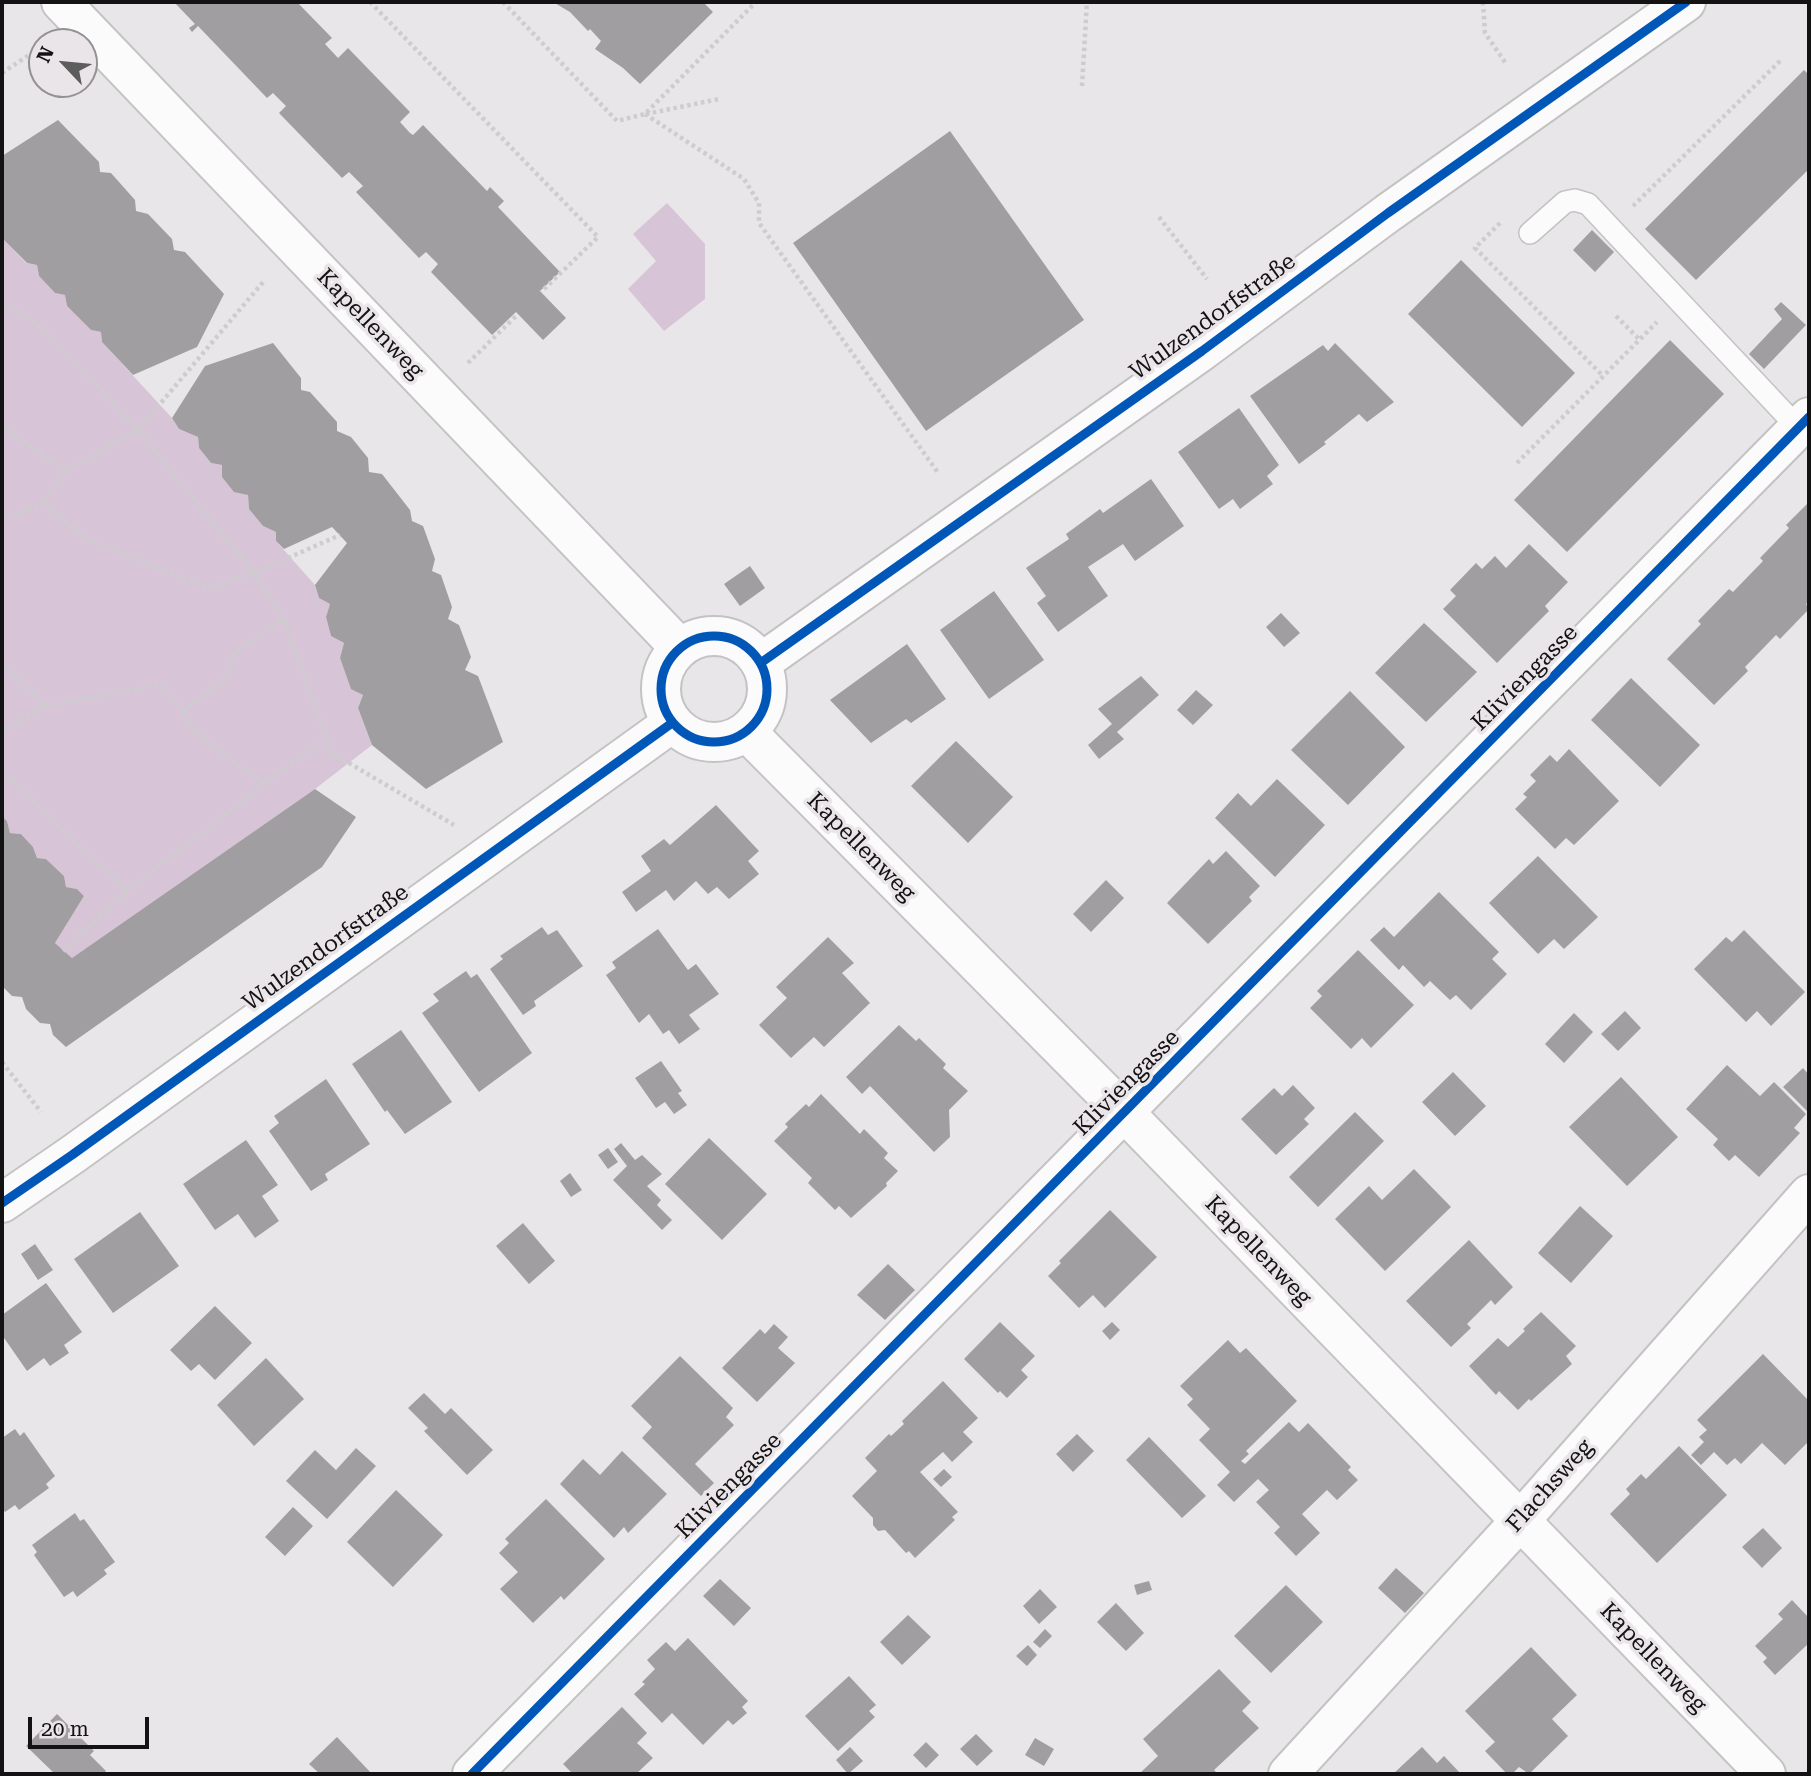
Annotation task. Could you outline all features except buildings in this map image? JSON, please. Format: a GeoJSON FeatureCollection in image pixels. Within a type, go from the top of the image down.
{"type":"FeatureCollection","features":[{"type":"Feature","properties":{"kind":"street","name":"Kapellenweg"},"geometry":{"type":"LineString","coordinates":[[61,2],[679,646]]}},
{"type":"Feature","properties":{"kind":"street","name":"Wulzendorfstraße"},"geometry":{"type":"LineString","coordinates":[[762,662],[1202,351],[1388,213],[1686,2]]}},
{"type":"Feature","properties":{"kind":"street","name":"Kliviengasse"},"geometry":{"type":"LineString","coordinates":[[472,1774],[1806,428]]}},
{"type":"Feature","properties":{"kind":"street"},"geometry":{"type":"LineString","coordinates":[[713,634],[743,642],[762,662],[768,681],[763,712],[747,732],[723,742],[695,740],[672,723],[660,698],[664,667],[679,646],[713,634]]}},
{"type":"Feature","properties":{"kind":"street","name":"Wulzendorfstraße"},"geometry":{"type":"LineString","coordinates":[[2,1203],[672,723]]}},
{"type":"Feature","properties":{"kind":"street","name":"Kapellenweg"},"geometry":{"type":"LineString","coordinates":[[747,732],[1125,1113],[1766,1774]]}},
{"type":"Feature","properties":{"kind":"street","name":"Flachsweg"},"geometry":{"type":"LineString","coordinates":[[1288,1774],[1519,1522],[1809,1194]]}},
{"type":"Feature","properties":{"kind":"lane"},"geometry":{"type":"LineString","coordinates":[[1530,233],[1565,202],[1575,200],[1587,204],[1806,428]]}},
{"type":"Feature","properties":{"kind":"path"},"geometry":{"type":"LineString","coordinates":[[370,2],[598,237],[541,292]]}},
{"type":"Feature","properties":{"kind":"path"},"geometry":{"type":"LineString","coordinates":[[503,2],[617,121],[719,99]]}},
{"type":"Feature","properties":{"kind":"path"},"geometry":{"type":"LineString","coordinates":[[645,114],[756,2]]}},
{"type":"Feature","properties":{"kind":"path"},"geometry":{"type":"LineString","coordinates":[[1082,86],[1087,2]]}},
{"type":"Feature","properties":{"kind":"path"},"geometry":{"type":"LineString","coordinates":[[1483,2],[1485,33],[1507,65]]}},
{"type":"Feature","properties":{"kind":"path"},"geometry":{"type":"LineString","coordinates":[[2,73],[28,56]]}},
{"type":"Feature","properties":{"kind":"path"},"geometry":{"type":"LineString","coordinates":[[1610,229],[1782,59]]}},
{"type":"Feature","properties":{"kind":"path"},"geometry":{"type":"LineString","coordinates":[[645,114],[744,179],[759,203],[759,223],[939,474]]}},
{"type":"Feature","properties":{"kind":"path"},"geometry":{"type":"LineString","coordinates":[[1159,217],[1207,279]]}},
{"type":"Feature","properties":{"kind":"path"},"geometry":{"type":"LineString","coordinates":[[1501,222],[1475,248],[1603,376]]}},
{"type":"Feature","properties":{"kind":"path"},"geometry":{"type":"LineString","coordinates":[[2,520],[43,503],[65,471],[138,429],[264,281]]}},
{"type":"Feature","properties":{"kind":"path"},"geometry":{"type":"LineString","coordinates":[[1517,463],[1678,300]]}},
{"type":"Feature","properties":{"kind":"path"},"geometry":{"type":"LineString","coordinates":[[2,303],[35,322],[138,429],[254,573],[283,618],[332,753],[454,825]]}},
{"type":"Feature","properties":{"kind":"path"},"geometry":{"type":"LineString","coordinates":[[468,363],[518,314]]}},
{"type":"Feature","properties":{"kind":"path"},"geometry":{"type":"LineString","coordinates":[[1616,316],[1639,339]]}},
{"type":"Feature","properties":{"kind":"path"},"geometry":{"type":"LineString","coordinates":[[2,423],[5,428],[65,471]]}},
{"type":"Feature","properties":{"kind":"path"},"geometry":{"type":"LineString","coordinates":[[43,503],[86,539],[208,588],[254,573],[340,535]]}},
{"type":"Feature","properties":{"kind":"path"},"geometry":{"type":"LineString","coordinates":[[183,712],[226,678],[234,654],[283,618]]}},
{"type":"Feature","properties":{"kind":"path"},"geometry":{"type":"LineString","coordinates":[[2,662],[46,706]]}},
{"type":"Feature","properties":{"kind":"path"},"geometry":{"type":"LineString","coordinates":[[2,732],[46,706],[160,685],[183,712],[194,731],[264,784]]}},
{"type":"Feature","properties":{"kind":"path"},"geometry":{"type":"LineString","coordinates":[[63,951],[127,891],[327,738]]}},
{"type":"Feature","properties":{"kind":"path"},"geometry":{"type":"LineString","coordinates":[[2,771],[127,891]]}},
{"type":"Feature","properties":{"kind":"path"},"geometry":{"type":"LineString","coordinates":[[2,1062],[41,1112]]}},
{"type":"Feature","properties":{"kind":"shaded area"},"geometry":{"type":"Polygon","coordinates":[[[667,203],[705,244],[705,299],[664,331],[628,289],[656,261],[633,234],[667,203]]]}},
{"type":"Feature","properties":{"kind":"shaded area"},"geometry":{"type":"Polygon","coordinates":[[[2,229],[4,240],[26,263],[37,265],[39,276],[55,293],[65,295],[67,306],[91,330],[101,332],[102,342],[179,429],[198,437],[199,448],[211,463],[222,465],[222,477],[248,495],[249,509],[263,526],[276,532],[276,541],[315,585],[319,598],[330,604],[326,617],[331,636],[344,643],[340,658],[351,688],[363,695],[358,708],[372,745],[315,789],[72,958],[55,943],[84,896],[77,889],[66,887],[64,876],[46,859],[37,858],[33,847],[21,834],[10,833],[7,821],[2,816],[2,229]]]}},
{"type":"Feature","properties":{"kind":"cycle path"},"geometry":{"type":"LineString","coordinates":[[762,662],[1202,351],[1388,213],[1686,2]]}},
{"type":"Feature","properties":{"kind":"cycle path"},"geometry":{"type":"LineString","coordinates":[[472,1774],[1809,417]]}},
{"type":"Feature","properties":{"kind":"cycle path"},"geometry":{"type":"LineString","coordinates":[[714,636],[734,640],[752,651],[763,669],[767,689],[763,709],[752,727],[734,738],[714,742],[694,738],[676,727],[665,709],[661,689],[665,669],[676,651],[694,640],[714,636]]}},
{"type":"Feature","properties":{"kind":"cycle path"},"geometry":{"type":"LineString","coordinates":[[2,1203],[672,723]]}}]}
